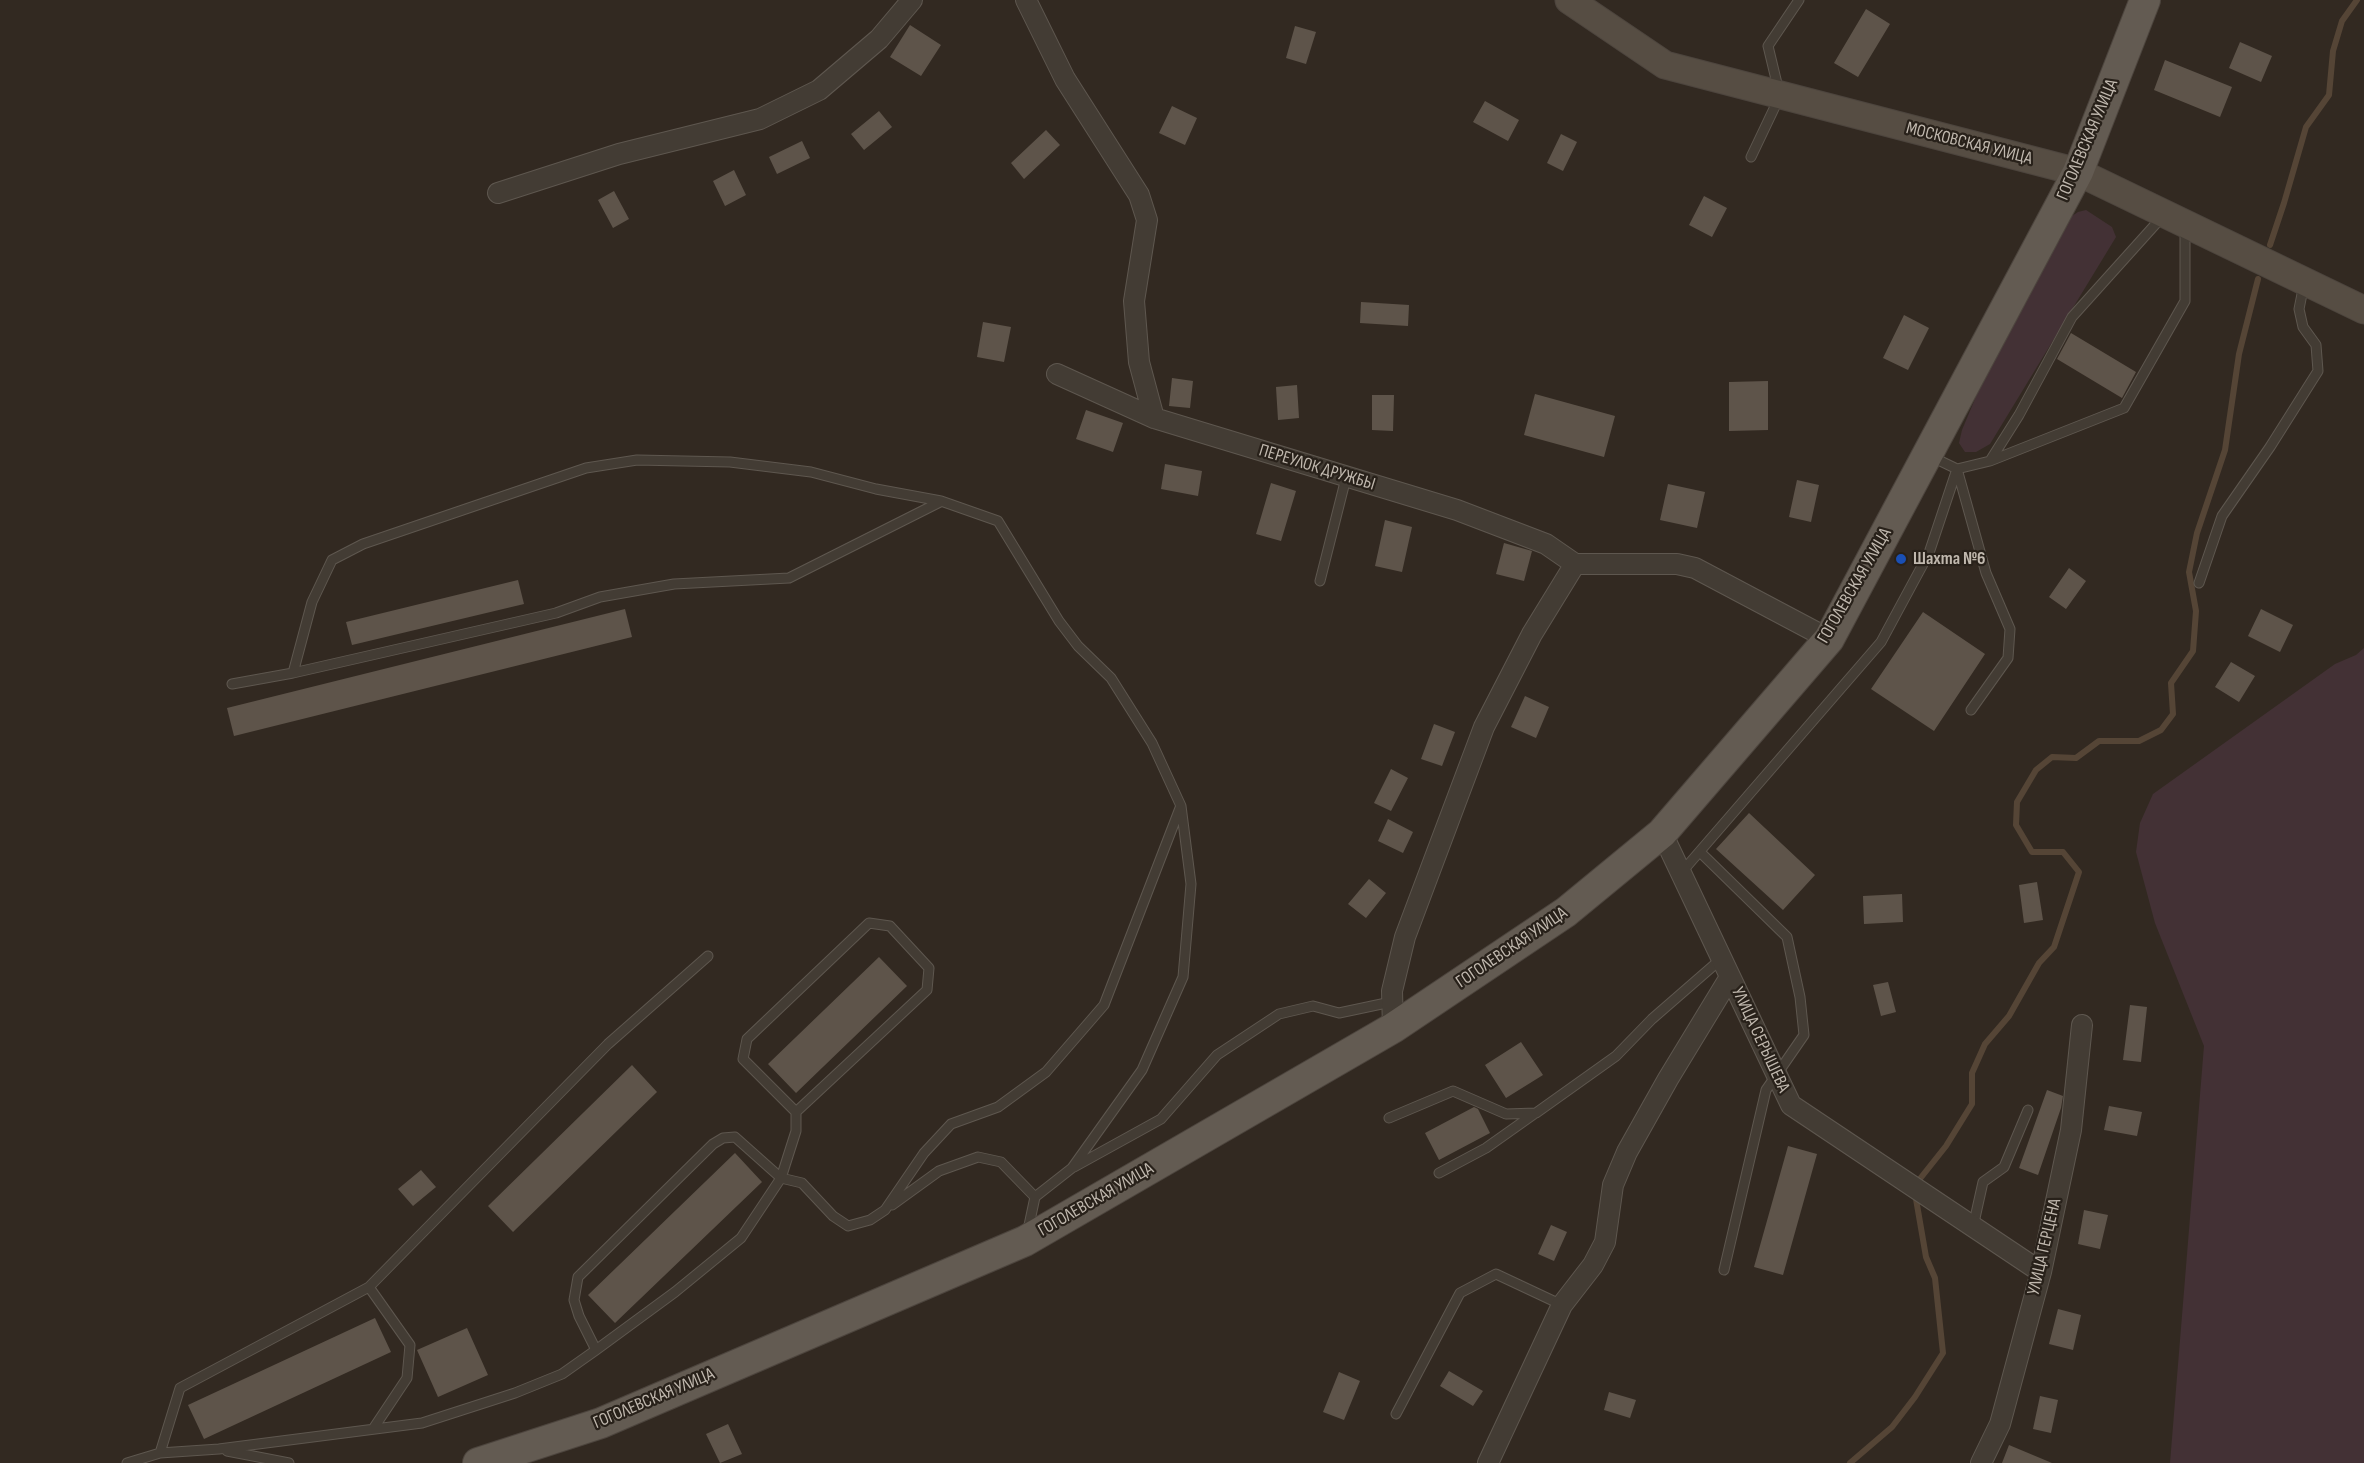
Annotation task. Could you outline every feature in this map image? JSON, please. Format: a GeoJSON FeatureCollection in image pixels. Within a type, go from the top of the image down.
{"type":"FeatureCollection","features":[{"type":"Feature","properties":{"kind":"main road","name":"ГОГОЛЕВСКАЯ УЛИЦА"},"geometry":{"type":"LineString","coordinates":[[478,1463],[601,1423],[1025,1241],[1392,1015],[1566,912],[1662,833],[1829,639],[2078,172],[2145,0]]}},
{"type":"Feature","properties":{"kind":"street"},"geometry":{"type":"LineString","coordinates":[[498,193],[619,154],[760,119],[819,90],[879,39],[912,0]]}},
{"type":"Feature","properties":{"kind":"street"},"geometry":{"type":"LineString","coordinates":[[1026,0],[1065,79],[1139,195],[1147,220],[1134,301],[1139,362],[1154,418]]}},
{"type":"Feature","properties":{"kind":"street","name":"МОСКОВСКАЯ УЛИЦА"},"geometry":{"type":"LineString","coordinates":[[1569,0],[1665,65],[2078,172],[2304,282],[2363,308]]}},
{"type":"Feature","properties":{"kind":"street","name":"ПЕРЕУЛОК ДРУЖБЫ"},"geometry":{"type":"LineString","coordinates":[[1057,374],[1154,418],[1457,510],[1546,544],[1575,564]]}},
{"type":"Feature","properties":{"kind":"street"},"geometry":{"type":"LineString","coordinates":[[1392,1015],[1405,937],[1484,727],[1532,634],[1575,564],[1677,564],[1695,568],[1829,639]]}},
{"type":"Feature","properties":{"kind":"street","name":"УЛИЦА СЕРЫШЕВА"},"geometry":{"type":"LineString","coordinates":[[1662,833],[1791,1105],[2041,1272]]}},
{"type":"Feature","properties":{"kind":"street"},"geometry":{"type":"LineString","coordinates":[[1488,1463],[1562,1305],[1593,1265],[1605,1242],[1613,1185],[1627,1152],[1730,977]]}},
{"type":"Feature","properties":{"kind":"street","name":"УЛИЦА ГЕРЦЕНА"},"geometry":{"type":"LineString","coordinates":[[1981,1463],[2000,1424],[2041,1272],[2071,1130],[2082,1025]]}},
{"type":"Feature","properties":{"kind":"lane"},"geometry":{"type":"LineString","coordinates":[[1751,157],[1780,96],[1768,46],[1799,0]]}},
{"type":"Feature","properties":{"kind":"lane"},"geometry":{"type":"LineString","coordinates":[[1990,460],[2019,415],[2072,317],[2175,219]]}},
{"type":"Feature","properties":{"kind":"lane"},"geometry":{"type":"LineString","coordinates":[[1928,455],[1957,469],[1990,460],[2124,408],[2185,302],[2175,219]]}},
{"type":"Feature","properties":{"kind":"lane"},"geometry":{"type":"LineString","coordinates":[[2199,583],[2222,516],[2270,447],[2318,371],[2316,345],[2303,327],[2299,309],[2304,282]]}},
{"type":"Feature","properties":{"kind":"lane"},"geometry":{"type":"LineString","coordinates":[[293,673],[312,602],[332,560],[363,544],[586,468],[637,460],[730,462],[811,472],[876,489],[941,501],[998,521],[1059,621],[1078,646],[1111,678],[1152,743],[1181,806],[1191,885],[1183,977],[1142,1070],[1072,1168]]}},
{"type":"Feature","properties":{"kind":"lane"},"geometry":{"type":"LineString","coordinates":[[1957,469],[1986,573],[2010,629],[2008,658],[1971,710]]}},
{"type":"Feature","properties":{"kind":"lane"},"geometry":{"type":"LineString","coordinates":[[1681,873],[1881,642],[1929,553],[1957,469]]}},
{"type":"Feature","properties":{"kind":"lane"},"geometry":{"type":"LineString","coordinates":[[1320,581],[1346,478]]}},
{"type":"Feature","properties":{"kind":"lane"},"geometry":{"type":"LineString","coordinates":[[232,684],[293,673],[556,613],[600,597],[674,584],[789,579],[941,501]]}},
{"type":"Feature","properties":{"kind":"lane"},"geometry":{"type":"LineString","coordinates":[[885,1210],[924,1153],[951,1124],[998,1107],[1046,1072],[1104,1005],[1181,806]]}},
{"type":"Feature","properties":{"kind":"lane"},"geometry":{"type":"LineString","coordinates":[[1700,852],[1787,937],[1800,997],[1804,1035],[1766,1090],[1724,1270]]}},
{"type":"Feature","properties":{"kind":"lane"},"geometry":{"type":"LineString","coordinates":[[127,1463],[160,1454],[219,1449],[422,1422],[515,1394],[562,1374],[675,1292],[741,1238],[781,1178],[796,1131],[796,1112],[742,1059],[747,1039],[869,923],[890,926],[929,968],[927,990],[796,1112]]}},
{"type":"Feature","properties":{"kind":"lane"},"geometry":{"type":"LineString","coordinates":[[160,1454],[180,1388],[369,1287],[608,1044],[708,956]]}},
{"type":"Feature","properties":{"kind":"lane"},"geometry":{"type":"LineString","coordinates":[[1439,1173],[1486,1148],[1616,1056],[1652,1019],[1721,959]]}},
{"type":"Feature","properties":{"kind":"lane"},"geometry":{"type":"LineString","coordinates":[[1025,1241],[1035,1197],[1072,1168],[1161,1119],[1217,1054],[1279,1014],[1313,1006],[1339,1012],[1392,1015]]}},
{"type":"Feature","properties":{"kind":"lane"},"geometry":{"type":"LineString","coordinates":[[1389,1118],[1453,1090],[1506,1114],[1536,1113]]}},
{"type":"Feature","properties":{"kind":"lane"},"geometry":{"type":"LineString","coordinates":[[1973,1227],[1983,1182],[2004,1167],[2028,1110]]}},
{"type":"Feature","properties":{"kind":"lane"},"geometry":{"type":"LineString","coordinates":[[596,1350],[579,1316],[574,1300],[578,1277],[713,1144],[723,1138],[735,1137],[781,1178],[802,1183],[833,1216],[848,1226],[870,1220],[939,1171],[978,1156],[1001,1162],[1035,1197]]}},
{"type":"Feature","properties":{"kind":"lane"},"geometry":{"type":"LineString","coordinates":[[1396,1414],[1460,1293],[1496,1274],[1562,1305]]}},
{"type":"Feature","properties":{"kind":"lane"},"geometry":{"type":"LineString","coordinates":[[369,1287],[410,1345],[408,1378],[373,1429]]}},
{"type":"Feature","properties":{"kind":"lane"},"geometry":{"type":"LineString","coordinates":[[219,1449],[289,1463]]}},
{"type":"Feature","properties":{"kind":"shaded area"},"geometry":{"type":"Polygon","coordinates":[[[2086,210],[2112,227],[2116,237],[1990,444],[1976,452],[1965,452],[1959,443],[1962,430],[1991,361],[2069,218],[2086,210]]]}},
{"type":"Feature","properties":{"kind":"shaded area"},"geometry":{"type":"Polygon","coordinates":[[[2364,648],[2364,1463],[2170,1463],[2204,1046],[2155,923],[2136,852],[2140,823],[2153,794],[2335,664],[2356,655],[2364,648]]]}},
{"type":"Feature","properties":{"kind":"building"},"geometry":{"type":"Polygon","coordinates":[[[1866,9],[1890,24],[1858,77],[1834,63],[1866,9]]]}},
{"type":"Feature","properties":{"kind":"building"},"geometry":{"type":"Polygon","coordinates":[[[910,25],[941,45],[921,76],[890,57],[910,25]]]}},
{"type":"Feature","properties":{"kind":"building"},"geometry":{"type":"Polygon","coordinates":[[[1295,26],[1316,32],[1306,64],[1286,58],[1295,26]]]}},
{"type":"Feature","properties":{"kind":"building"},"geometry":{"type":"Polygon","coordinates":[[[2240,42],[2272,56],[2261,82],[2229,68],[2240,42]]]}},
{"type":"Feature","properties":{"kind":"building"},"geometry":{"type":"Polygon","coordinates":[[[2165,60],[2232,87],[2220,117],[2154,90],[2165,60]]]}},
{"type":"Feature","properties":{"kind":"building"},"geometry":{"type":"Polygon","coordinates":[[[1485,101],[1519,120],[1508,141],[1473,122],[1485,101]]]}},
{"type":"Feature","properties":{"kind":"building"},"geometry":{"type":"Polygon","coordinates":[[[1172,106],[1197,118],[1185,145],[1159,133],[1172,106]]]}},
{"type":"Feature","properties":{"kind":"building"},"geometry":{"type":"Polygon","coordinates":[[[879,111],[892,127],[864,150],[851,134],[879,111]]]}},
{"type":"Feature","properties":{"kind":"building"},"geometry":{"type":"Polygon","coordinates":[[[1046,130],[1060,145],[1024,179],[1011,163],[1046,130]]]}},
{"type":"Feature","properties":{"kind":"building"},"geometry":{"type":"Polygon","coordinates":[[[1561,134],[1577,142],[1563,171],[1547,163],[1561,134]]]}},
{"type":"Feature","properties":{"kind":"building"},"geometry":{"type":"Polygon","coordinates":[[[802,141],[810,158],[777,174],[769,157],[802,141]]]}},
{"type":"Feature","properties":{"kind":"building"},"geometry":{"type":"Polygon","coordinates":[[[734,170],[746,195],[725,206],[713,181],[734,170]]]}},
{"type":"Feature","properties":{"kind":"building"},"geometry":{"type":"Polygon","coordinates":[[[614,191],[629,219],[613,228],[598,200],[614,191]]]}},
{"type":"Feature","properties":{"kind":"building"},"geometry":{"type":"Polygon","coordinates":[[[1704,196],[1727,208],[1712,237],[1689,225],[1704,196]]]}},
{"type":"Feature","properties":{"kind":"building"},"geometry":{"type":"Polygon","coordinates":[[[1361,302],[1409,305],[1408,326],[1360,323],[1361,302]]]}},
{"type":"Feature","properties":{"kind":"building"},"geometry":{"type":"Polygon","coordinates":[[[1904,315],[1929,328],[1908,370],[1883,358],[1904,315]]]}},
{"type":"Feature","properties":{"kind":"building"},"geometry":{"type":"Polygon","coordinates":[[[983,322],[1011,327],[1004,362],[977,357],[983,322]]]}},
{"type":"Feature","properties":{"kind":"building"},"geometry":{"type":"Polygon","coordinates":[[[2071,333],[2136,372],[2122,398],[2057,359],[2071,333]]]}},
{"type":"Feature","properties":{"kind":"building"},"geometry":{"type":"Polygon","coordinates":[[[1172,378],[1193,381],[1190,408],[1169,406],[1172,378]]]}},
{"type":"Feature","properties":{"kind":"building"},"geometry":{"type":"Polygon","coordinates":[[[1768,381],[1768,430],[1729,431],[1729,382],[1768,381]]]}},
{"type":"Feature","properties":{"kind":"building"},"geometry":{"type":"Polygon","coordinates":[[[1297,385],[1299,418],[1278,420],[1276,387],[1297,385]]]}},
{"type":"Feature","properties":{"kind":"building"},"geometry":{"type":"Polygon","coordinates":[[[1535,394],[1615,416],[1604,457],[1524,435],[1535,394]]]}},
{"type":"Feature","properties":{"kind":"building"},"geometry":{"type":"Polygon","coordinates":[[[1372,395],[1394,395],[1393,431],[1372,430],[1372,395]]]}},
{"type":"Feature","properties":{"kind":"building"},"geometry":{"type":"Polygon","coordinates":[[[1086,410],[1123,423],[1113,452],[1076,439],[1086,410]]]}},
{"type":"Feature","properties":{"kind":"building"},"geometry":{"type":"Polygon","coordinates":[[[1165,464],[1202,471],[1198,496],[1161,489],[1165,464]]]}},
{"type":"Feature","properties":{"kind":"building"},"geometry":{"type":"Polygon","coordinates":[[[1797,480],[1819,485],[1811,522],[1789,517],[1797,480]]]}},
{"type":"Feature","properties":{"kind":"building"},"geometry":{"type":"Polygon","coordinates":[[[1271,483],[1296,491],[1281,541],[1256,534],[1271,483]]]}},
{"type":"Feature","properties":{"kind":"building"},"geometry":{"type":"Polygon","coordinates":[[[1668,484],[1705,492],[1697,528],[1660,520],[1668,484]]]}},
{"type":"Feature","properties":{"kind":"building"},"geometry":{"type":"Polygon","coordinates":[[[1385,520],[1412,527],[1402,572],[1375,566],[1385,520]]]}},
{"type":"Feature","properties":{"kind":"building"},"geometry":{"type":"Polygon","coordinates":[[[1504,543],[1532,551],[1524,581],[1496,574],[1504,543]]]}},
{"type":"Feature","properties":{"kind":"building"},"geometry":{"type":"Polygon","coordinates":[[[2069,568],[2086,581],[2066,609],[2049,597],[2069,568]]]}},
{"type":"Feature","properties":{"kind":"building"},"geometry":{"type":"Polygon","coordinates":[[[518,580],[524,604],[352,645],[346,622],[518,580]]]}},
{"type":"Feature","properties":{"kind":"building"},"geometry":{"type":"Polygon","coordinates":[[[625,609],[632,637],[234,736],[227,708],[625,609]]]}},
{"type":"Feature","properties":{"kind":"building"},"geometry":{"type":"Polygon","coordinates":[[[2261,609],[2293,625],[2280,652],[2248,636],[2261,609]]]}},
{"type":"Feature","properties":{"kind":"building"},"geometry":{"type":"Polygon","coordinates":[[[1923,612],[1985,654],[1934,731],[1871,689],[1923,612]]]}},
{"type":"Feature","properties":{"kind":"building"},"geometry":{"type":"Polygon","coordinates":[[[2231,662],[2255,676],[2239,702],[2215,687],[2231,662]]]}},
{"type":"Feature","properties":{"kind":"building"},"geometry":{"type":"Polygon","coordinates":[[[1525,696],[1549,707],[1536,738],[1511,727],[1525,696]]]}},
{"type":"Feature","properties":{"kind":"building"},"geometry":{"type":"Polygon","coordinates":[[[1434,724],[1455,732],[1442,766],[1421,759],[1434,724]]]}},
{"type":"Feature","properties":{"kind":"building"},"geometry":{"type":"Polygon","coordinates":[[[1391,769],[1408,778],[1391,811],[1374,803],[1391,769]]]}},
{"type":"Feature","properties":{"kind":"building"},"geometry":{"type":"Polygon","coordinates":[[[1749,813],[1815,875],[1783,910],[1716,849],[1749,813]]]}},
{"type":"Feature","properties":{"kind":"building"},"geometry":{"type":"Polygon","coordinates":[[[1388,819],[1413,832],[1403,853],[1378,841],[1388,819]]]}},
{"type":"Feature","properties":{"kind":"building"},"geometry":{"type":"Polygon","coordinates":[[[1369,879],[1386,893],[1366,918],[1348,904],[1369,879]]]}},
{"type":"Feature","properties":{"kind":"building"},"geometry":{"type":"Polygon","coordinates":[[[2037,882],[2043,920],[2024,923],[2019,885],[2037,882]]]}},
{"type":"Feature","properties":{"kind":"building"},"geometry":{"type":"Polygon","coordinates":[[[1902,894],[1903,922],[1864,924],[1863,896],[1902,894]]]}},
{"type":"Feature","properties":{"kind":"building"},"geometry":{"type":"Polygon","coordinates":[[[879,957],[907,986],[796,1093],[768,1064],[879,957]]]}},
{"type":"Feature","properties":{"kind":"building"},"geometry":{"type":"Polygon","coordinates":[[[1888,982],[1896,1012],[1881,1016],[1873,985],[1888,982]]]}},
{"type":"Feature","properties":{"kind":"building"},"geometry":{"type":"Polygon","coordinates":[[[2130,1005],[2147,1007],[2141,1062],[2123,1060],[2130,1005]]]}},
{"type":"Feature","properties":{"kind":"building"},"geometry":{"type":"Polygon","coordinates":[[[1521,1042],[1543,1075],[1506,1098],[1485,1065],[1521,1042]]]}},
{"type":"Feature","properties":{"kind":"building"},"geometry":{"type":"Polygon","coordinates":[[[632,1065],[657,1092],[513,1232],[488,1206],[632,1065]]]}},
{"type":"Feature","properties":{"kind":"building"},"geometry":{"type":"Polygon","coordinates":[[[2047,1090],[2063,1096],[2038,1175],[2019,1168],[2047,1090]]]}},
{"type":"Feature","properties":{"kind":"building"},"geometry":{"type":"Polygon","coordinates":[[[2109,1106],[2142,1112],[2137,1136],[2104,1130],[2109,1106]]]}},
{"type":"Feature","properties":{"kind":"building"},"geometry":{"type":"Polygon","coordinates":[[[1474,1107],[1478,1109],[1490,1133],[1439,1160],[1425,1133],[1474,1107]]]}},
{"type":"Feature","properties":{"kind":"building"},"geometry":{"type":"Polygon","coordinates":[[[1788,1146],[1817,1154],[1783,1275],[1754,1267],[1788,1146]]]}},
{"type":"Feature","properties":{"kind":"building"},"geometry":{"type":"Polygon","coordinates":[[[735,1153],[762,1182],[615,1323],[588,1295],[735,1153]]]}},
{"type":"Feature","properties":{"kind":"building"},"geometry":{"type":"Polygon","coordinates":[[[421,1170],[436,1187],[413,1206],[398,1189],[421,1170]]]}},
{"type":"Feature","properties":{"kind":"building"},"geometry":{"type":"Polygon","coordinates":[[[2084,1210],[2108,1215],[2100,1249],[2078,1244],[2084,1210]]]}},
{"type":"Feature","properties":{"kind":"building"},"geometry":{"type":"Polygon","coordinates":[[[1551,1225],[1567,1232],[1554,1261],[1538,1254],[1551,1225]]]}},
{"type":"Feature","properties":{"kind":"building"},"geometry":{"type":"Polygon","coordinates":[[[2058,1309],[2081,1315],[2073,1350],[2049,1344],[2058,1309]]]}},
{"type":"Feature","properties":{"kind":"building"},"geometry":{"type":"Polygon","coordinates":[[[375,1318],[391,1352],[204,1439],[188,1405],[375,1318]]]}},
{"type":"Feature","properties":{"kind":"building"},"geometry":{"type":"Polygon","coordinates":[[[467,1328],[488,1375],[438,1397],[417,1350],[467,1328]]]}},
{"type":"Feature","properties":{"kind":"building"},"geometry":{"type":"Polygon","coordinates":[[[1449,1371],[1483,1391],[1473,1406],[1440,1386],[1449,1371]]]}},
{"type":"Feature","properties":{"kind":"building"},"geometry":{"type":"Polygon","coordinates":[[[1339,1372],[1360,1381],[1344,1420],[1323,1412],[1339,1372]]]}},
{"type":"Feature","properties":{"kind":"building"},"geometry":{"type":"Polygon","coordinates":[[[1609,1392],[1636,1400],[1630,1418],[1604,1410],[1609,1392]]]}},
{"type":"Feature","properties":{"kind":"building"},"geometry":{"type":"Polygon","coordinates":[[[2040,1396],[2058,1400],[2051,1433],[2033,1429],[2040,1396]]]}},
{"type":"Feature","properties":{"kind":"building"},"geometry":{"type":"Polygon","coordinates":[[[728,1424],[742,1454],[720,1463],[706,1434],[728,1424]]]}},
{"type":"Feature","properties":{"kind":"building"},"geometry":{"type":"Polygon","coordinates":[[[2009,1445],[2052,1463],[2002,1463],[2009,1445]]]}},
{"type":"Feature","properties":{"kind":"waterway"},"geometry":{"type":"LineString","coordinates":[[2270,245],[2306,127],[2329,95],[2333,51],[2342,21],[2357,0]]}},
{"type":"Feature","properties":{"kind":"waterway"},"geometry":{"type":"LineString","coordinates":[[1919,1180],[1946,1146],[1972,1104],[1972,1073],[1985,1044],[2009,1016],[2039,963],[2054,947],[2079,872],[2063,852],[2032,852],[2016,825],[2017,802],[2036,770],[2052,757],[2076,758],[2099,741],[2139,741],[2161,730],[2173,714],[2171,683],[2193,651],[2196,611],[2189,572],[2197,533],[2225,450],[2239,354],[2258,279]]}},
{"type":"Feature","properties":{"kind":"waterway"},"geometry":{"type":"LineString","coordinates":[[1850,1463],[1892,1427],[1915,1397],[1943,1353],[1935,1278],[1926,1257],[1916,1199]]}},
{"type":"Feature","properties":{"kind":"place","name":"Шахта №6"},"geometry":{"type":"Point","coordinates":[1901,559]}}]}
